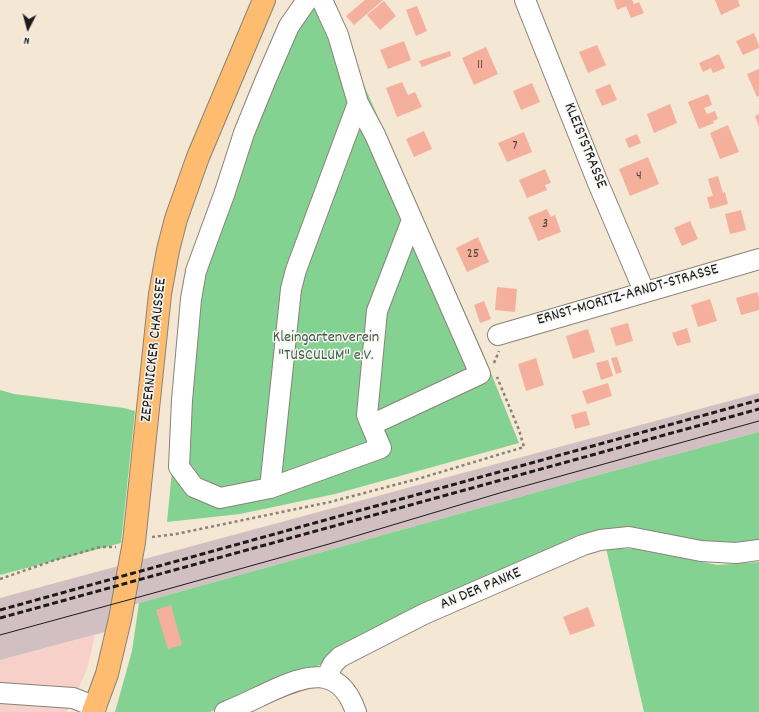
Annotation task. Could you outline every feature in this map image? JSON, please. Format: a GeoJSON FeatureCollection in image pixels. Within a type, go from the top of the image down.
{"type":"FeatureCollection","features":[{"type":"Feature","properties":{"kind":"main road","name":"ZEPERNICKER CHAUSSEE"},"geometry":{"type":"LineString","coordinates":[[95,710],[113,651],[134,542],[140,499],[160,294],[168,250],[176,219],[198,157],[264,0]]}},
{"type":"Feature","properties":{"kind":"street"},"geometry":{"type":"LineString","coordinates":[[307,0],[289,26],[266,79],[244,133],[225,192],[196,272],[191,299],[178,467],[194,487],[220,498],[270,488],[381,448],[368,415],[376,311],[412,220]]}},
{"type":"Feature","properties":{"kind":"street"},"geometry":{"type":"LineString","coordinates":[[322,0],[338,35],[358,103],[375,135],[463,332],[480,374],[371,425]]}},
{"type":"Feature","properties":{"kind":"street","name":"KLEISTSTRASSE"},"geometry":{"type":"LineString","coordinates":[[525,0],[598,183],[644,292]]}},
{"type":"Feature","properties":{"kind":"street"},"geometry":{"type":"LineString","coordinates":[[270,488],[291,289],[296,270],[358,103]]}},
{"type":"Feature","properties":{"kind":"street","name":"ERNST-MORITZ-ARNDT-STRASSE"},"geometry":{"type":"LineString","coordinates":[[498,335],[759,259]]}},
{"type":"Feature","properties":{"kind":"street","name":"AN DER PANKE"},"geometry":{"type":"LineString","coordinates":[[326,678],[333,664],[340,657],[424,614],[583,545],[600,540],[629,537],[701,551],[736,553],[759,550]]}},
{"type":"Feature","properties":{"kind":"street"},"geometry":{"type":"LineString","coordinates":[[224,712],[290,683],[308,677],[326,678],[337,683],[350,698],[356,712]]}},
{"type":"Feature","properties":{"kind":"street"},"geometry":{"type":"LineString","coordinates":[[0,693],[73,698],[95,710]]}},
{"type":"Feature","properties":{"kind":"path"},"geometry":{"type":"LineString","coordinates":[[492,366],[500,348],[498,335]]}},
{"type":"Feature","properties":{"kind":"path"},"geometry":{"type":"LineString","coordinates":[[0,579],[55,560],[100,547],[121,547],[150,537],[176,534],[330,502],[421,478],[524,447],[495,373]]}},
{"type":"Feature","properties":{"kind":"shaded area"},"geometry":{"type":"Polygon","coordinates":[[[759,393],[759,432],[602,474],[139,603],[110,613],[105,632],[0,660],[0,598],[759,393]]]}},
{"type":"Feature","properties":{"kind":"shaded area"},"geometry":{"type":"Polygon","coordinates":[[[95,635],[87,669],[72,703],[66,712],[0,712],[0,660],[95,635]]]}},
{"type":"Feature","properties":{"kind":"green space","name":"Kleingartenverein \"TUSCULUM\" e.V."},"geometry":{"type":"Polygon","coordinates":[[[326,0],[483,353],[519,443],[335,494],[240,514],[167,522],[192,265],[284,23],[326,0]]]}},
{"type":"Feature","properties":{"kind":"green space"},"geometry":{"type":"Polygon","coordinates":[[[0,390],[14,394],[124,408],[135,411],[121,543],[0,575],[0,390]]]}},
{"type":"Feature","properties":{"kind":"green space"},"geometry":{"type":"Polygon","coordinates":[[[759,432],[759,544],[742,546],[611,531],[278,684],[210,712],[115,712],[132,651],[139,603],[602,474],[759,432]]]}},
{"type":"Feature","properties":{"kind":"green space"},"geometry":{"type":"Polygon","coordinates":[[[606,548],[635,549],[718,565],[759,562],[759,712],[644,712],[606,548]]]}},
{"type":"Feature","properties":{"kind":"building"},"geometry":{"type":"Polygon","coordinates":[[[365,0],[383,0],[354,25],[346,16],[365,0]]]}},
{"type":"Feature","properties":{"kind":"building"},"geometry":{"type":"Polygon","coordinates":[[[614,0],[632,0],[634,4],[639,2],[644,13],[631,18],[626,6],[617,10],[614,0]]]}},
{"type":"Feature","properties":{"kind":"building"},"geometry":{"type":"Polygon","coordinates":[[[715,0],[738,0],[740,6],[721,15],[715,0]]]}},
{"type":"Feature","properties":{"kind":"building"},"geometry":{"type":"Polygon","coordinates":[[[384,1],[396,16],[380,30],[367,15],[384,1]]]}},
{"type":"Feature","properties":{"kind":"building"},"geometry":{"type":"Polygon","coordinates":[[[417,6],[427,31],[416,36],[406,10],[417,6]]]}},
{"type":"Feature","properties":{"kind":"building"},"geometry":{"type":"Polygon","coordinates":[[[754,33],[759,48],[743,55],[736,41],[754,33]]]}},
{"type":"Feature","properties":{"kind":"building"},"geometry":{"type":"Polygon","coordinates":[[[404,41],[411,60],[388,69],[380,50],[404,41]]]}},
{"type":"Feature","properties":{"kind":"building"},"geometry":{"type":"Polygon","coordinates":[[[597,45],[606,65],[588,73],[579,52],[597,45]]]}},
{"type":"Feature","properties":{"kind":"building"},"geometry":{"type":"Polygon","coordinates":[[[486,47],[498,74],[474,85],[462,58],[486,47]]]}},
{"type":"Feature","properties":{"kind":"building"},"geometry":{"type":"Polygon","coordinates":[[[450,51],[451,56],[422,67],[419,61],[450,51]]]}},
{"type":"Feature","properties":{"kind":"building"},"geometry":{"type":"Polygon","coordinates":[[[719,54],[725,68],[713,73],[711,68],[703,72],[699,63],[719,54]]]}},
{"type":"Feature","properties":{"kind":"building"},"geometry":{"type":"Polygon","coordinates":[[[759,69],[759,96],[757,97],[747,74],[759,69]]]}},
{"type":"Feature","properties":{"kind":"building"},"geometry":{"type":"Polygon","coordinates":[[[402,82],[408,95],[415,92],[422,107],[397,117],[386,88],[402,82]]]}},
{"type":"Feature","properties":{"kind":"building"},"geometry":{"type":"Polygon","coordinates":[[[532,83],[540,102],[521,110],[513,91],[532,83]]]}},
{"type":"Feature","properties":{"kind":"building"},"geometry":{"type":"Polygon","coordinates":[[[610,84],[617,100],[602,106],[595,90],[610,84]]]}},
{"type":"Feature","properties":{"kind":"building"},"geometry":{"type":"Polygon","coordinates":[[[708,94],[712,105],[704,108],[707,114],[715,111],[718,119],[713,121],[714,123],[699,129],[688,102],[708,94]]]}},
{"type":"Feature","properties":{"kind":"building"},"geometry":{"type":"Polygon","coordinates":[[[670,104],[677,123],[654,133],[647,114],[670,104]]]}},
{"type":"Feature","properties":{"kind":"building"},"geometry":{"type":"Polygon","coordinates":[[[759,114],[759,127],[755,116],[759,114]]]}},
{"type":"Feature","properties":{"kind":"building"},"geometry":{"type":"Polygon","coordinates":[[[728,125],[739,152],[720,159],[710,133],[728,125]]]}},
{"type":"Feature","properties":{"kind":"building"},"geometry":{"type":"Polygon","coordinates":[[[424,131],[432,149],[414,157],[406,139],[424,131]]]}},
{"type":"Feature","properties":{"kind":"building"},"geometry":{"type":"Polygon","coordinates":[[[524,132],[532,152],[507,162],[498,143],[524,132]]]}},
{"type":"Feature","properties":{"kind":"building"},"geometry":{"type":"Polygon","coordinates":[[[637,134],[641,143],[629,148],[625,139],[637,134]]]}},
{"type":"Feature","properties":{"kind":"building"},"geometry":{"type":"Polygon","coordinates":[[[648,157],[659,184],[630,196],[619,169],[648,157]]]}},
{"type":"Feature","properties":{"kind":"building"},"geometry":{"type":"Polygon","coordinates":[[[545,169],[551,183],[545,185],[547,190],[527,198],[519,180],[545,169]]]}},
{"type":"Feature","properties":{"kind":"building"},"geometry":{"type":"Polygon","coordinates":[[[718,176],[723,193],[725,192],[728,204],[710,209],[707,197],[713,196],[708,179],[718,176]]]}},
{"type":"Feature","properties":{"kind":"building"},"geometry":{"type":"Polygon","coordinates":[[[547,209],[551,217],[555,215],[561,232],[538,241],[528,217],[547,209]]]}},
{"type":"Feature","properties":{"kind":"building"},"geometry":{"type":"Polygon","coordinates":[[[741,210],[746,230],[730,234],[725,214],[741,210]]]}},
{"type":"Feature","properties":{"kind":"building"},"geometry":{"type":"Polygon","coordinates":[[[690,221],[698,239],[682,246],[674,228],[690,221]]]}},
{"type":"Feature","properties":{"kind":"building"},"geometry":{"type":"Polygon","coordinates":[[[478,237],[489,262],[467,272],[456,248],[478,237]]]}},
{"type":"Feature","properties":{"kind":"building"},"geometry":{"type":"Polygon","coordinates":[[[497,287],[517,289],[515,312],[495,310],[497,287]]]}},
{"type":"Feature","properties":{"kind":"building"},"geometry":{"type":"Polygon","coordinates":[[[757,292],[759,297],[759,310],[741,315],[736,298],[757,292]]]}},
{"type":"Feature","properties":{"kind":"building"},"geometry":{"type":"Polygon","coordinates":[[[710,299],[717,321],[698,327],[691,305],[710,299]]]}},
{"type":"Feature","properties":{"kind":"building"},"geometry":{"type":"Polygon","coordinates":[[[484,301],[491,319],[480,323],[474,305],[484,301]]]}},
{"type":"Feature","properties":{"kind":"building"},"geometry":{"type":"Polygon","coordinates":[[[628,323],[633,341],[616,346],[610,328],[628,323]]]}},
{"type":"Feature","properties":{"kind":"building"},"geometry":{"type":"Polygon","coordinates":[[[687,328],[691,342],[677,346],[672,333],[687,328]]]}},
{"type":"Feature","properties":{"kind":"building"},"geometry":{"type":"Polygon","coordinates":[[[588,329],[595,352],[573,359],[566,336],[588,329]]]}},
{"type":"Feature","properties":{"kind":"building"},"geometry":{"type":"Polygon","coordinates":[[[617,357],[622,372],[616,374],[611,358],[617,357]]]}},
{"type":"Feature","properties":{"kind":"building"},"geometry":{"type":"Polygon","coordinates":[[[536,358],[544,385],[526,391],[518,364],[536,358]]]}},
{"type":"Feature","properties":{"kind":"building"},"geometry":{"type":"Polygon","coordinates":[[[608,360],[613,376],[601,380],[596,363],[608,360]]]}},
{"type":"Feature","properties":{"kind":"building"},"geometry":{"type":"Polygon","coordinates":[[[608,383],[612,396],[587,404],[582,391],[608,383]]]}},
{"type":"Feature","properties":{"kind":"building"},"geometry":{"type":"Polygon","coordinates":[[[586,411],[590,425],[575,429],[571,415],[586,411]]]}},
{"type":"Feature","properties":{"kind":"building"},"geometry":{"type":"Polygon","coordinates":[[[171,605],[182,645],[168,649],[156,610],[171,605]]]}},
{"type":"Feature","properties":{"kind":"building"},"geometry":{"type":"Polygon","coordinates":[[[588,607],[595,626],[570,635],[563,617],[588,607]]]}},
{"type":"Feature","properties":{"kind":"tram line"},"geometry":{"type":"LineString","coordinates":[[0,635],[329,544],[503,492],[759,421]]}},
{"type":"Feature","properties":{"kind":"railway"},"geometry":{"type":"LineString","coordinates":[[0,610],[759,400]]}},
{"type":"Feature","properties":{"kind":"railway"},"geometry":{"type":"LineString","coordinates":[[0,618],[759,409]]}}]}
